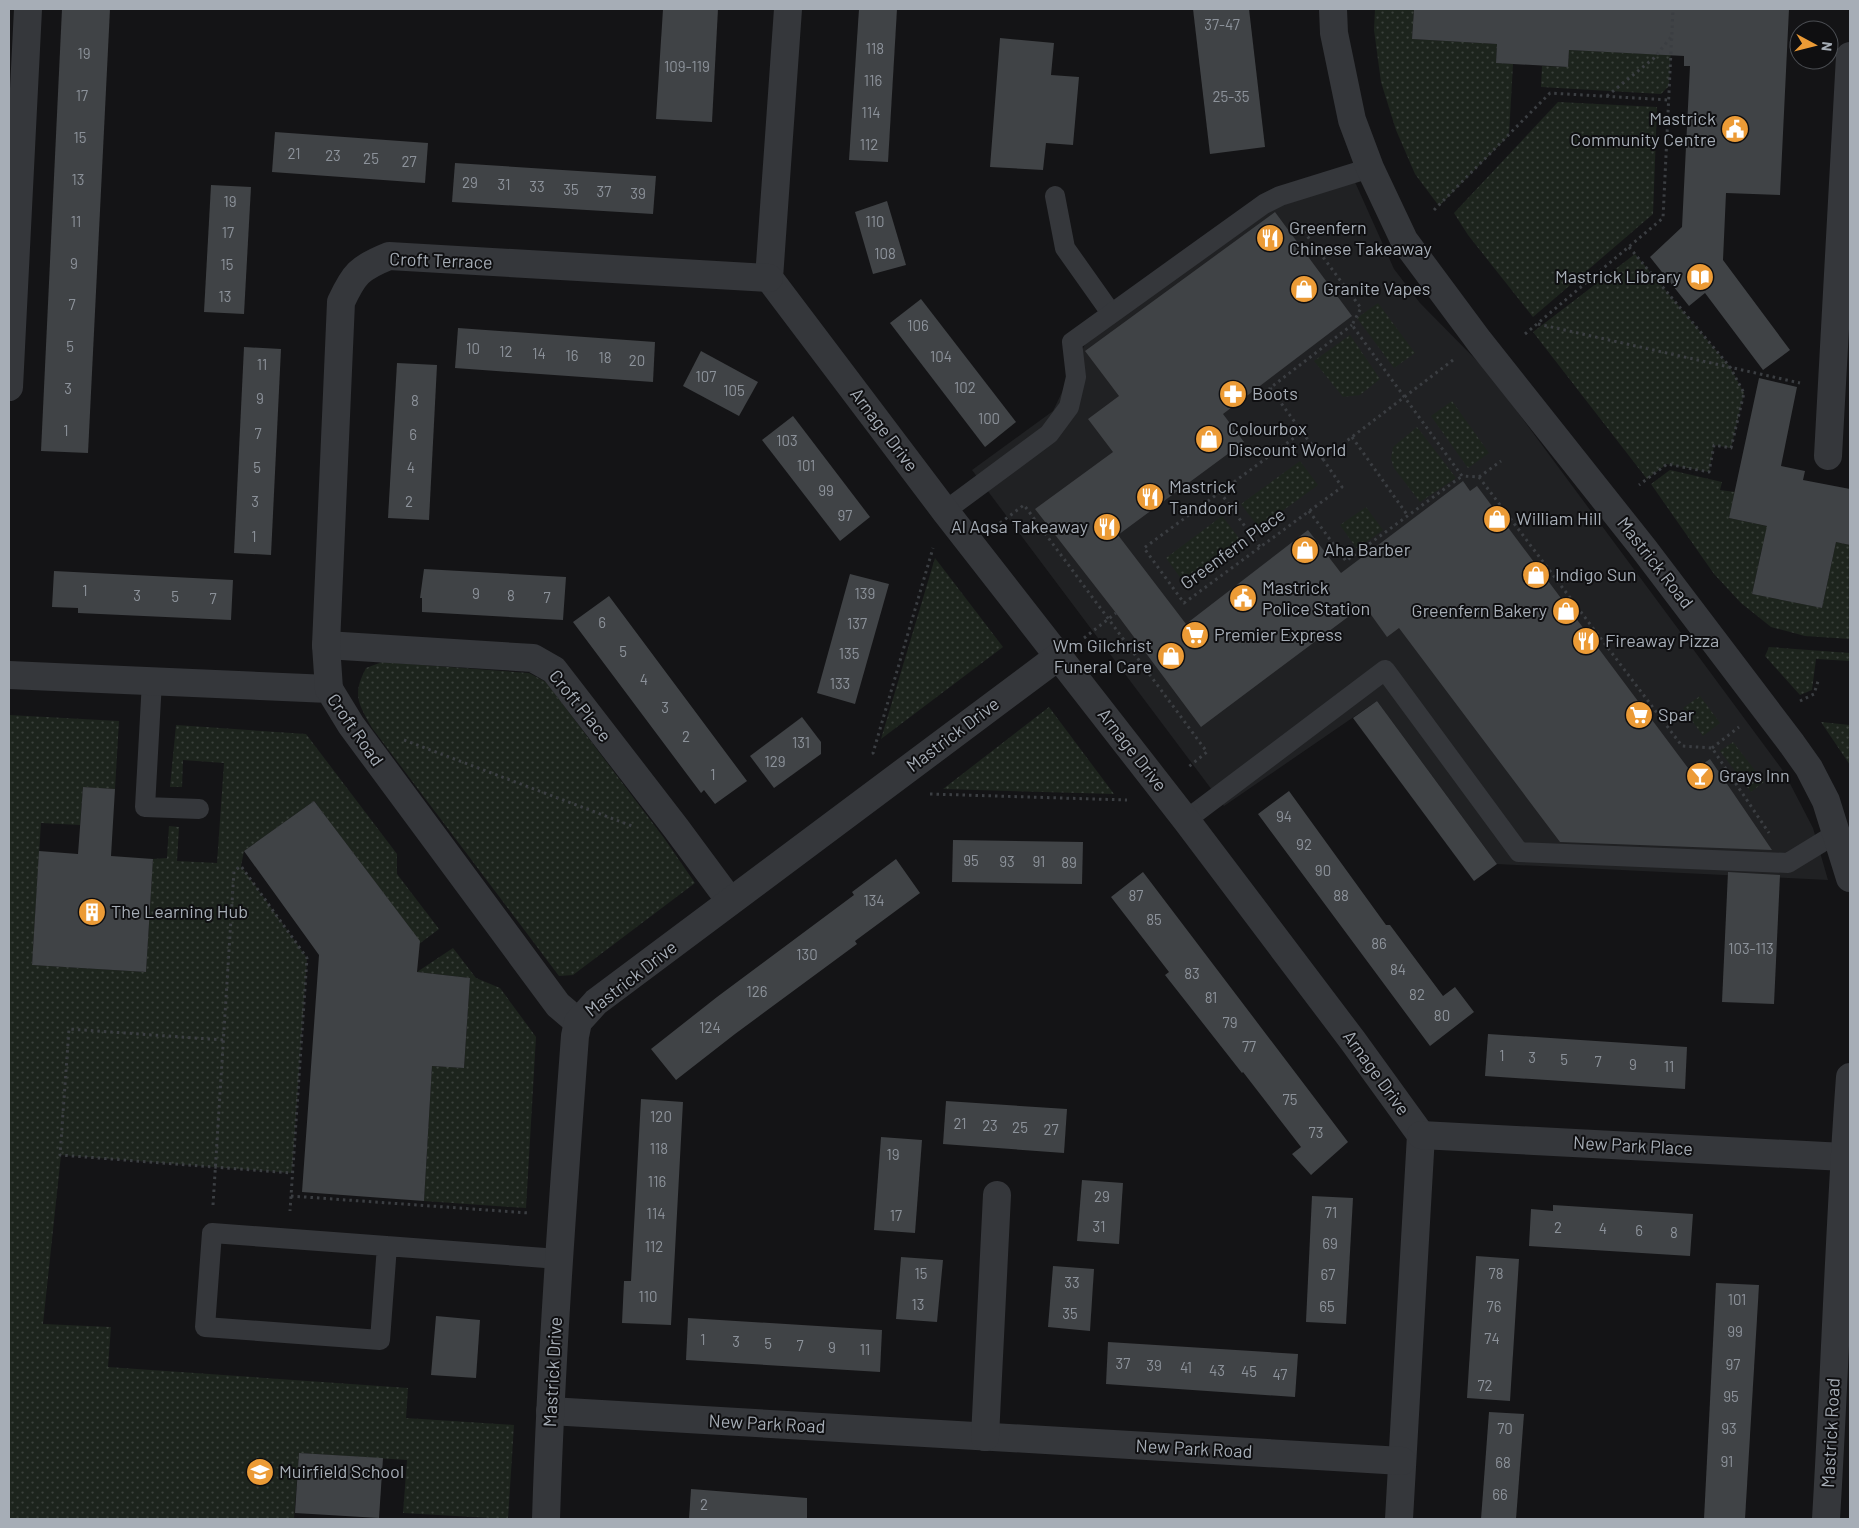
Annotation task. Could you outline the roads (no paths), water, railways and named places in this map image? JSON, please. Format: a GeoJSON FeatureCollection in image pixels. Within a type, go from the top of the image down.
{"type":"FeatureCollection","features":[{"type":"Feature","properties":{"kind":"street"},"geometry":{"type":"LineString","coordinates":[[9,387],[28,9]]}},
{"type":"Feature","properties":{"kind":"street"},"geometry":{"type":"LineString","coordinates":[[769,278],[788,9]]}},
{"type":"Feature","properties":{"kind":"street","name":"Mastrick Road"},"geometry":{"type":"LineString","coordinates":[[1333,9],[1336,42],[1352,120],[1370,168],[1404,240],[1479,341],[1593,483],[1809,768],[1844,830],[1850,878]]}},
{"type":"Feature","properties":{"kind":"street"},"geometry":{"type":"LineString","coordinates":[[1828,456],[1850,56]]}},
{"type":"Feature","properties":{"kind":"street","name":"Croft Terrace"},"geometry":{"type":"LineString","coordinates":[[329,689],[326,645],[342,302],[351,280],[369,264],[388,256],[769,278]]}},
{"type":"Feature","properties":{"kind":"street","name":"Arnage Drive"},"geometry":{"type":"LineString","coordinates":[[769,278],[945,511],[1186,820],[1421,1135]]}},
{"type":"Feature","properties":{"kind":"street","name":"Croft Place"},"geometry":{"type":"LineString","coordinates":[[326,645],[533,658],[554,670],[730,901]]}},
{"type":"Feature","properties":{"kind":"street","name":"Mastrick Drive"},"geometry":{"type":"LineString","coordinates":[[546,1519],[559,1259],[575,1036],[578,1022],[596,1002],[1059,656]]}},
{"type":"Feature","properties":{"kind":"street","name":"Croft Road"},"geometry":{"type":"LineString","coordinates":[[9,675],[329,689],[351,725],[558,1005],[578,1022]]}},
{"type":"Feature","properties":{"kind":"street","name":"Mastrick Road"},"geometry":{"type":"LineString","coordinates":[[1826,1519],[1843,1370],[1844,1156],[1850,1078]]}},
{"type":"Feature","properties":{"kind":"street"},"geometry":{"type":"LineString","coordinates":[[1399,1519],[1421,1135]]}},
{"type":"Feature","properties":{"kind":"street","name":"New Park Place"},"geometry":{"type":"LineString","coordinates":[[1421,1135],[1844,1156]]}},
{"type":"Feature","properties":{"kind":"street"},"geometry":{"type":"LineString","coordinates":[[985,1437],[997,1195]]}},
{"type":"Feature","properties":{"kind":"street","name":"New Park Road"},"geometry":{"type":"LineString","coordinates":[[550,1411],[1402,1461]]}},
{"type":"Feature","properties":{"kind":"lane"},"geometry":{"type":"LineString","coordinates":[[945,511],[1049,434],[1070,407],[1076,377],[1072,342],[1264,204],[1280,196],[1370,168]]}},
{"type":"Feature","properties":{"kind":"lane"},"geometry":{"type":"LineString","coordinates":[[1055,196],[1065,248],[1111,313]]}},
{"type":"Feature","properties":{"kind":"lane"},"geometry":{"type":"LineString","coordinates":[[1186,820],[1385,670],[1520,852],[1788,863],[1844,830]]}},
{"type":"Feature","properties":{"kind":"lane"},"geometry":{"type":"LineString","coordinates":[[152,681],[145,807],[199,810]]}},
{"type":"Feature","properties":{"kind":"lane"},"geometry":{"type":"LineString","coordinates":[[387,1246],[380,1340],[205,1327],[212,1233],[288,1239],[387,1246],[559,1259]]}},
{"type":"Feature","properties":{"kind":"place","name":"Mastrick Community Centre"},"geometry":{"type":"Point","coordinates":[1735,129]}},
{"type":"Feature","properties":{"kind":"place","name":"Greenfern Chinese Takeaway"},"geometry":{"type":"Point","coordinates":[1270,238]}},
{"type":"Feature","properties":{"kind":"place","name":"Mastrick Library"},"geometry":{"type":"Point","coordinates":[1700,277]}},
{"type":"Feature","properties":{"kind":"place","name":"Granite Vapes"},"geometry":{"type":"Point","coordinates":[1304,289]}},
{"type":"Feature","properties":{"kind":"place","name":"Boots"},"geometry":{"type":"Point","coordinates":[1233,394]}},
{"type":"Feature","properties":{"kind":"place","name":"Colourbox Discount World"},"geometry":{"type":"Point","coordinates":[1209,439]}},
{"type":"Feature","properties":{"kind":"place","name":"Mastrick Tandoori"},"geometry":{"type":"Point","coordinates":[1150,497]}},
{"type":"Feature","properties":{"kind":"place","name":"William Hill"},"geometry":{"type":"Point","coordinates":[1497,519]}},
{"type":"Feature","properties":{"kind":"place","name":"Al Aqsa Takeaway"},"geometry":{"type":"Point","coordinates":[1107,527]}},
{"type":"Feature","properties":{"kind":"place","name":"Aha Barber"},"geometry":{"type":"Point","coordinates":[1305,550]}},
{"type":"Feature","properties":{"kind":"place","name":"Indigo Sun"},"geometry":{"type":"Point","coordinates":[1536,575]}},
{"type":"Feature","properties":{"kind":"place","name":"Mastrick Police Station"},"geometry":{"type":"Point","coordinates":[1243,598]}},
{"type":"Feature","properties":{"kind":"place","name":"Greenfern Bakery"},"geometry":{"type":"Point","coordinates":[1566,611]}},
{"type":"Feature","properties":{"kind":"place","name":"Premier Express"},"geometry":{"type":"Point","coordinates":[1195,635]}},
{"type":"Feature","properties":{"kind":"place","name":"Fireaway Pizza"},"geometry":{"type":"Point","coordinates":[1586,641]}},
{"type":"Feature","properties":{"kind":"place","name":"Wm Gilchrist Funeral Care"},"geometry":{"type":"Point","coordinates":[1171,656]}},
{"type":"Feature","properties":{"kind":"place","name":"Spar"},"geometry":{"type":"Point","coordinates":[1639,715]}},
{"type":"Feature","properties":{"kind":"place","name":"Grays Inn"},"geometry":{"type":"Point","coordinates":[1700,776]}},
{"type":"Feature","properties":{"kind":"place","name":"The Learning Hub"},"geometry":{"type":"Point","coordinates":[92,912]}},
{"type":"Feature","properties":{"kind":"place","name":"Muirfield School"},"geometry":{"type":"Point","coordinates":[260,1472]}}]}
